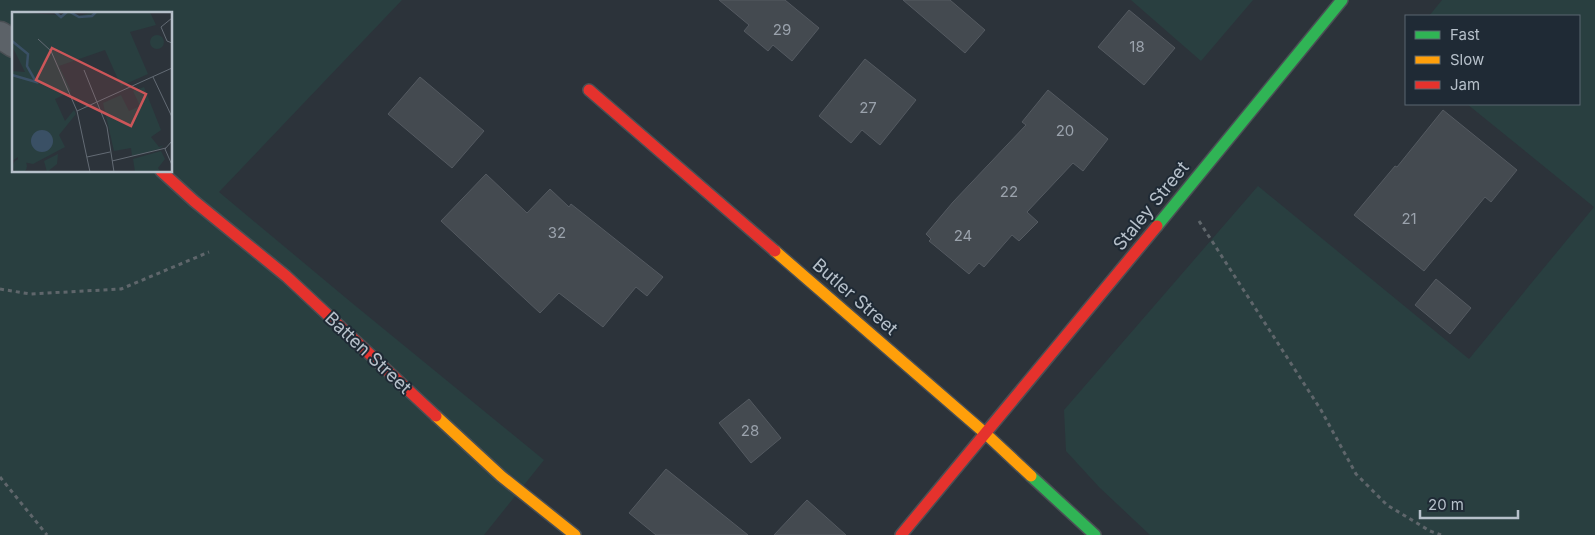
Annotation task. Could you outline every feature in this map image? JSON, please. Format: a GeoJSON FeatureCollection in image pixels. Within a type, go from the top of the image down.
{"type":"FeatureCollection","features":[{"type":"Feature","properties":{"kind":"street","name":"Staley Street"},"geometry":{"type":"LineString","coordinates":[[901,535],[1342,0]]}},
{"type":"Feature","properties":{"kind":"street"},"geometry":{"type":"LineString","coordinates":[[0,35],[12,43]]}},
{"type":"Feature","properties":{"kind":"street","name":"Butler Street"},"geometry":{"type":"LineString","coordinates":[[589,90],[986,434],[1095,535]]}},
{"type":"Feature","properties":{"kind":"street","name":"Batten Street"},"geometry":{"type":"LineString","coordinates":[[162,172],[194,201],[286,276],[501,476],[575,535]]}},
{"type":"Feature","properties":{"kind":"path"},"geometry":{"type":"LineString","coordinates":[[1182,196],[1321,410],[1356,474],[1387,506],[1430,531],[1442,535]]}},
{"type":"Feature","properties":{"kind":"path"},"geometry":{"type":"LineString","coordinates":[[0,289],[30,294],[121,289],[240,239]]}},
{"type":"Feature","properties":{"kind":"path"},"geometry":{"type":"LineString","coordinates":[[0,477],[47,535]]}},
{"type":"Feature","properties":{"kind":"green space"},"geometry":{"type":"Polygon","coordinates":[[[0,0],[402,0],[219,192],[544,460],[484,535],[0,535],[0,0]]]}},
{"type":"Feature","properties":{"kind":"green space"},"geometry":{"type":"Polygon","coordinates":[[[1131,0],[1253,0],[1201,61],[1131,0]]]}},
{"type":"Feature","properties":{"kind":"green space"},"geometry":{"type":"Polygon","coordinates":[[[1442,0],[1595,0],[1595,535],[1150,535],[1099,487],[1066,451],[1064,410],[1258,186],[1469,359],[1594,207],[1468,105],[1580,105],[1580,15],[1430,15],[1442,0]]]}},
{"type":"Feature","properties":{"kind":"building"},"geometry":{"type":"Polygon","coordinates":[[[719,0],[785,0],[819,28],[792,61],[773,45],[768,51],[744,31],[749,25],[719,0]]]}},
{"type":"Feature","properties":{"kind":"building"},"geometry":{"type":"Polygon","coordinates":[[[903,0],[950,0],[985,30],[965,53],[903,0]]]}},
{"type":"Feature","properties":{"kind":"building"},"geometry":{"type":"Polygon","coordinates":[[[1129,10],[1175,48],[1144,85],[1098,47],[1129,10]]]}},
{"type":"Feature","properties":{"kind":"building"},"geometry":{"type":"Polygon","coordinates":[[[865,59],[916,100],[880,145],[862,130],[851,143],[819,116],[865,59]]]}},
{"type":"Feature","properties":{"kind":"building"},"geometry":{"type":"Polygon","coordinates":[[[420,77],[484,131],[452,168],[388,114],[420,77]]]}},
{"type":"Feature","properties":{"kind":"building"},"geometry":{"type":"Polygon","coordinates":[[[1048,90],[1108,139],[1083,171],[1073,163],[1027,212],[1038,222],[1019,241],[1012,235],[984,267],[979,263],[969,274],[929,241],[931,239],[926,234],[953,202],[1026,125],[1022,122],[1048,90]]]}},
{"type":"Feature","properties":{"kind":"building"},"geometry":{"type":"Polygon","coordinates":[[[1443,110],[1517,170],[1491,202],[1485,197],[1424,271],[1354,215],[1395,166],[1397,167],[1443,110]]]}},
{"type":"Feature","properties":{"kind":"building"},"geometry":{"type":"Polygon","coordinates":[[[486,174],[527,213],[550,189],[569,207],[571,204],[663,277],[647,296],[636,287],[603,327],[559,293],[540,313],[441,221],[486,174]]]}},
{"type":"Feature","properties":{"kind":"building"},"geometry":{"type":"Polygon","coordinates":[[[1436,279],[1471,308],[1450,334],[1415,305],[1436,279]]]}},
{"type":"Feature","properties":{"kind":"building"},"geometry":{"type":"Polygon","coordinates":[[[749,399],[781,438],[751,463],[719,423],[749,399]]]}},
{"type":"Feature","properties":{"kind":"building"},"geometry":{"type":"Polygon","coordinates":[[[666,469],[748,535],[656,535],[629,513],[666,469]]]}},
{"type":"Feature","properties":{"kind":"building"},"geometry":{"type":"Polygon","coordinates":[[[807,500],[846,535],[774,535],[807,500]]]}},
{"type":"Feature","properties":{"kind":"traffic: fast"},"geometry":{"type":"LineString","coordinates":[[1157,226],[1342,0]]}},
{"type":"Feature","properties":{"kind":"traffic: fast"},"geometry":{"type":"LineString","coordinates":[[1031,476],[1095,535]]}},
{"type":"Feature","properties":{"kind":"traffic: slow"},"geometry":{"type":"LineString","coordinates":[[775,251],[986,434],[1031,476]]}},
{"type":"Feature","properties":{"kind":"traffic: slow"},"geometry":{"type":"LineString","coordinates":[[436,416],[501,476],[575,535]]}},
{"type":"Feature","properties":{"kind":"traffic: jam"},"geometry":{"type":"LineString","coordinates":[[589,90],[775,251]]}},
{"type":"Feature","properties":{"kind":"traffic: jam"},"geometry":{"type":"LineString","coordinates":[[162,172],[194,201],[286,276],[436,416]]}},
{"type":"Feature","properties":{"kind":"traffic: jam"},"geometry":{"type":"LineString","coordinates":[[901,535],[1157,226]]}}]}
